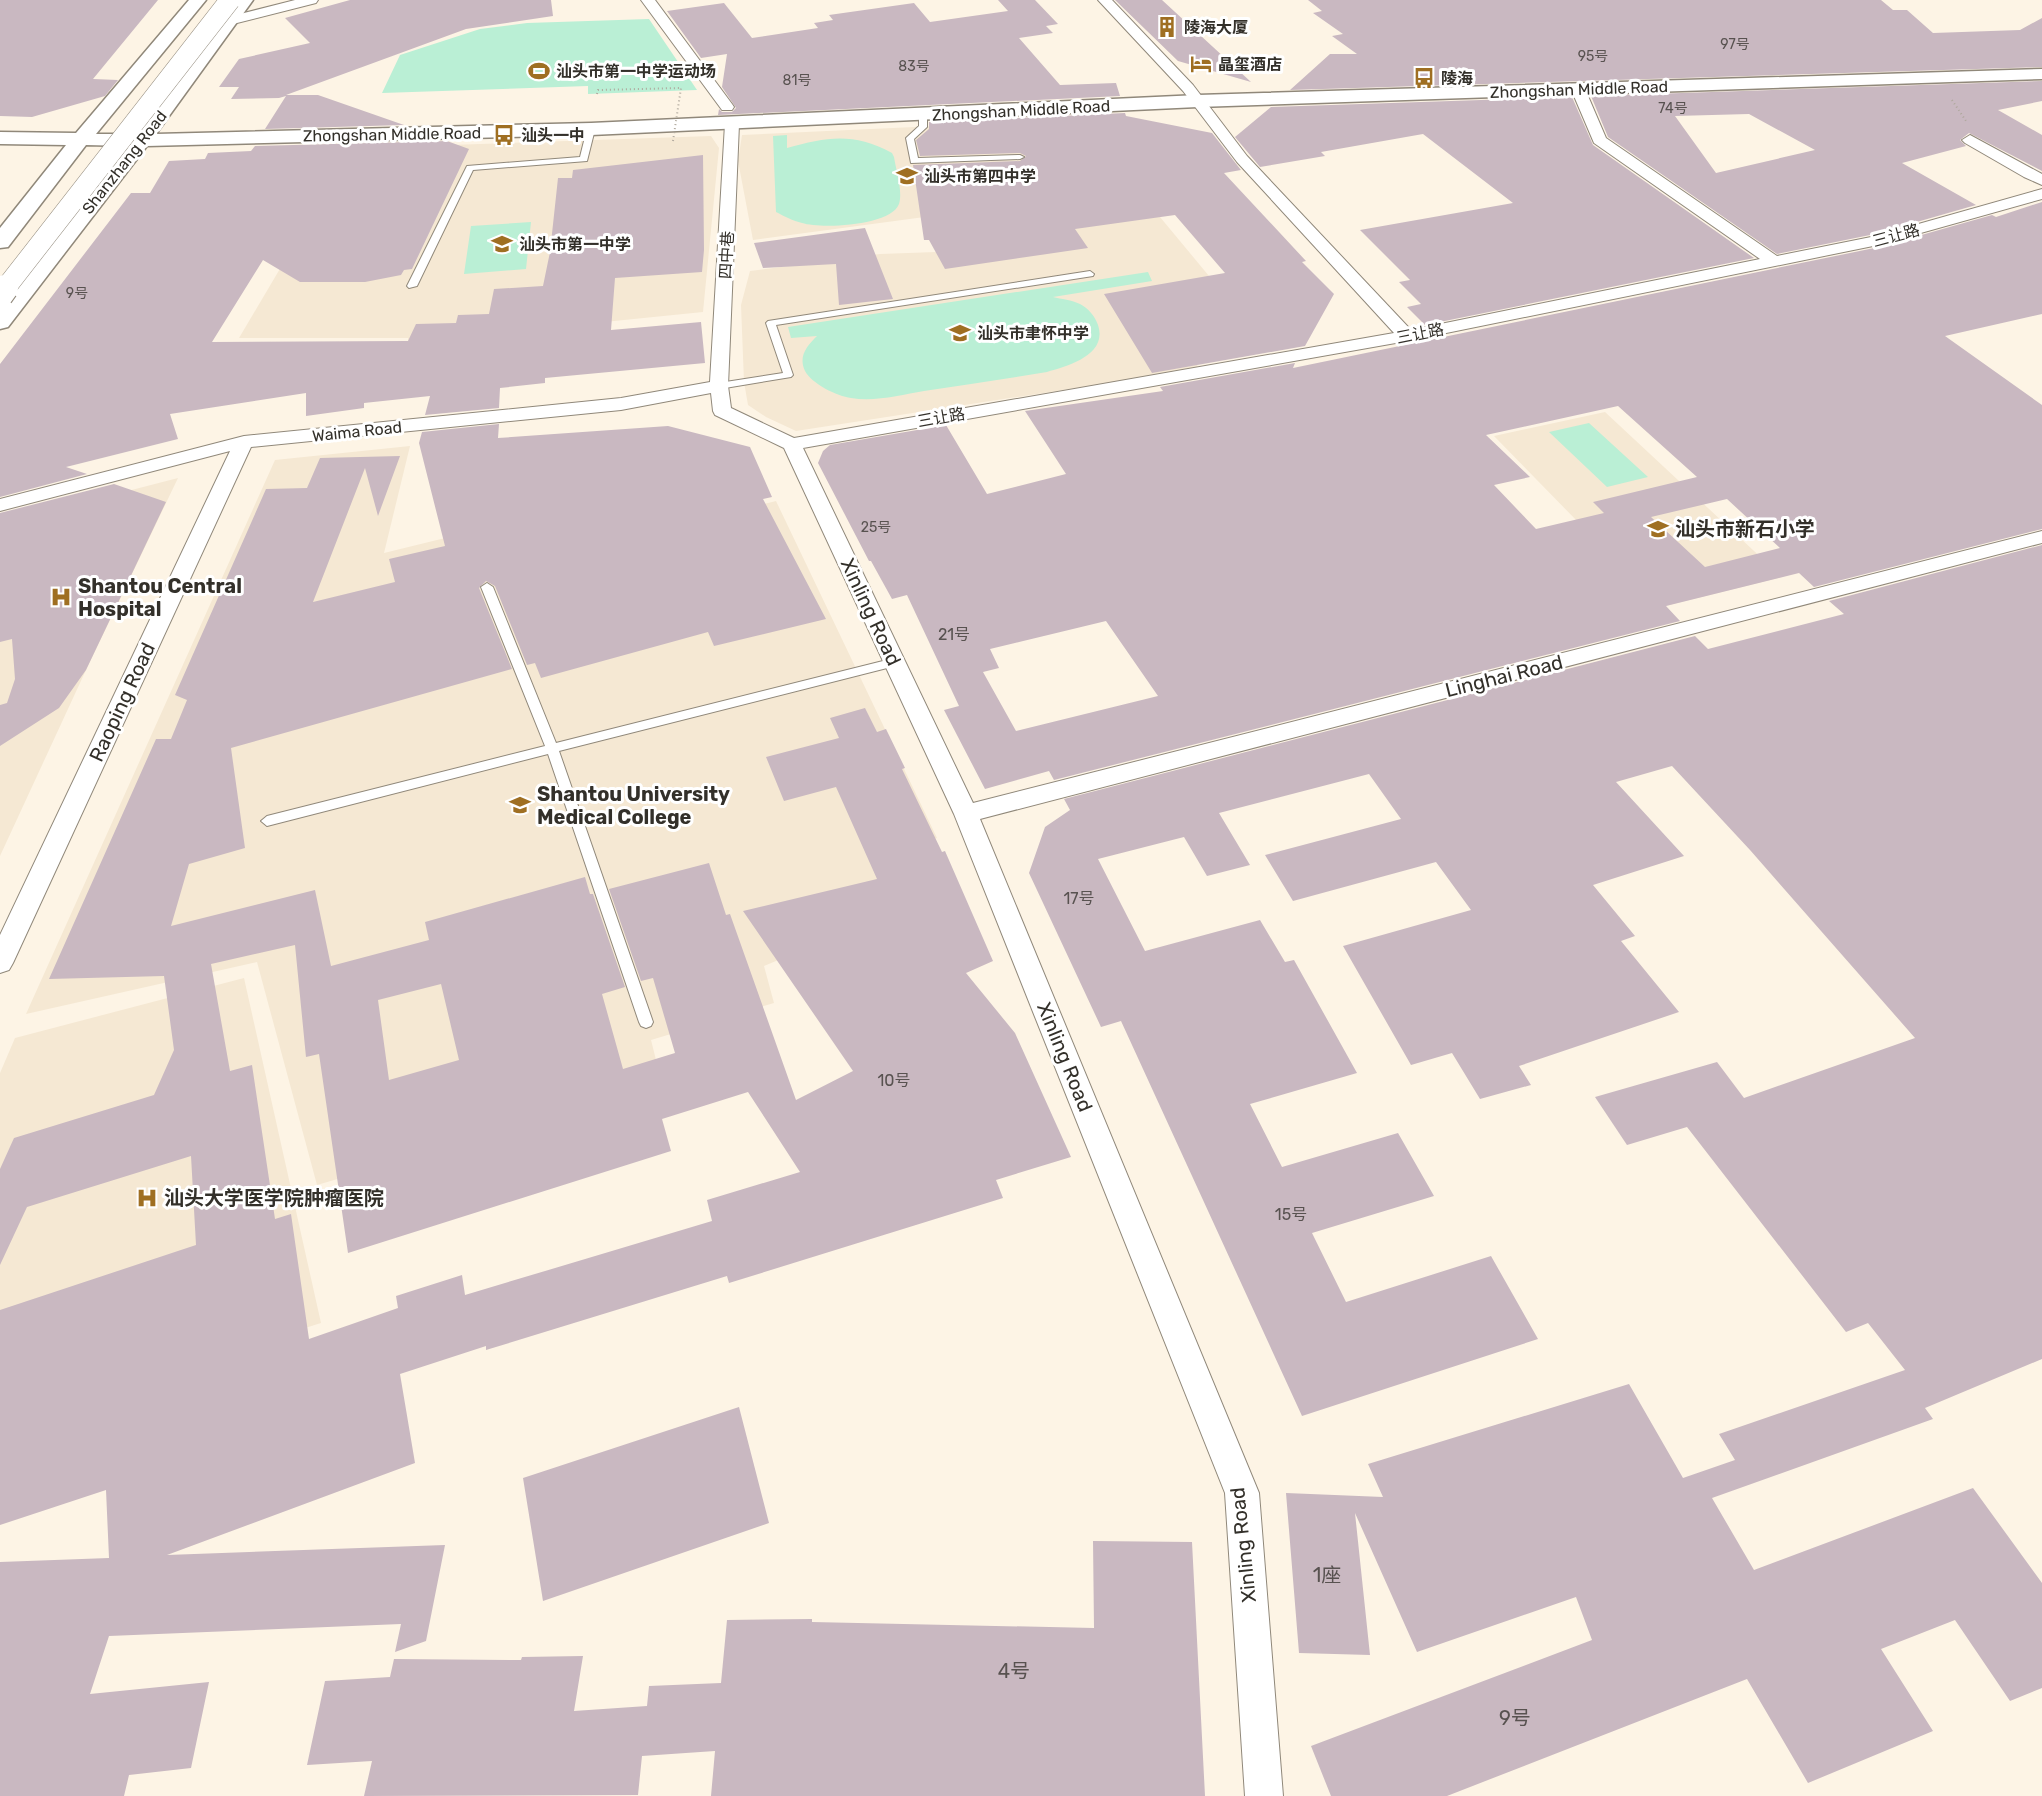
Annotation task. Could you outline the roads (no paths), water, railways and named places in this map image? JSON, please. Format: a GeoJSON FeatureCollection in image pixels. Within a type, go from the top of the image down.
{"type":"FeatureCollection","features":[{"type":"Feature","properties":{"kind":"main road"},"geometry":{"type":"LineString","coordinates":[[0,242],[86,132],[198,0]]}},
{"type":"Feature","properties":{"kind":"main road","name":"Shanzhang Road"},"geometry":{"type":"LineString","coordinates":[[0,274],[216,0]]}},
{"type":"Feature","properties":{"kind":"main road","name":"Shanzhang Road"},"geometry":{"type":"LineString","coordinates":[[0,295],[230,0]]}},
{"type":"Feature","properties":{"kind":"main road","name":"Shanzhang Road"},"geometry":{"type":"LineString","coordinates":[[0,322],[148,132],[245,0]]}},
{"type":"Feature","properties":{"kind":"main road","name":"Zhongshan Middle Road"},"geometry":{"type":"LineString","coordinates":[[0,138],[86,132],[591,129],[730,115],[1193,94],[2042,61]]}},
{"type":"Feature","properties":{"kind":"main road","name":"Zhongshan Middle Road"},"geometry":{"type":"LineString","coordinates":[[148,132],[515,115],[923,114],[1193,94],[1578,89],[2042,74]]}},
{"type":"Feature","properties":{"kind":"main road","name":"Zhongshan Middle Road"},"geometry":{"type":"LineString","coordinates":[[0,124],[86,132]]}},
{"type":"Feature","properties":{"kind":"street"},"geometry":{"type":"LineString","coordinates":[[229,21],[311,0]]}},
{"type":"Feature","properties":{"kind":"street"},"geometry":{"type":"LineString","coordinates":[[648,0],[730,115]]}},
{"type":"Feature","properties":{"kind":"street"},"geometry":{"type":"LineString","coordinates":[[1105,0],[1193,94],[1242,159],[1407,336]]}},
{"type":"Feature","properties":{"kind":"street"},"geometry":{"type":"LineString","coordinates":[[1578,89],[1599,140],[1774,261]]}},
{"type":"Feature","properties":{"kind":"street","name":"四中巷"},"geometry":{"type":"LineString","coordinates":[[719,386],[730,115]]}},
{"type":"Feature","properties":{"kind":"street"},"geometry":{"type":"LineString","coordinates":[[1970,140],[2042,180]]}},
{"type":"Feature","properties":{"kind":"street","name":"三让路"},"geometry":{"type":"LineString","coordinates":[[792,444],[1407,336],[1878,240],[2042,194]]}},
{"type":"Feature","properties":{"kind":"street"},"geometry":{"type":"LineString","coordinates":[[719,386],[722,411],[792,444]]}},
{"type":"Feature","properties":{"kind":"street","name":"Waima Road"},"geometry":{"type":"LineString","coordinates":[[0,505],[244,442],[621,405],[719,386]]}},
{"type":"Feature","properties":{"kind":"street","name":"Raoping Road"},"geometry":{"type":"LineString","coordinates":[[0,963],[244,442]]}},
{"type":"Feature","properties":{"kind":"street","name":"Xinling Road"},"geometry":{"type":"LineString","coordinates":[[792,444],[966,814],[1242,1493],[1264,1796]]}},
{"type":"Feature","properties":{"kind":"street","name":"Linghai Road"},"geometry":{"type":"LineString","coordinates":[[966,814],[2042,537]]}},
{"type":"Feature","properties":{"kind":"lane"},"geometry":{"type":"LineString","coordinates":[[923,114],[923,127],[910,138],[914,161],[1020,157]]}},
{"type":"Feature","properties":{"kind":"lane"},"geometry":{"type":"LineString","coordinates":[[412,286],[470,168],[584,159],[591,129]]}},
{"type":"Feature","properties":{"kind":"lane"},"geometry":{"type":"LineString","coordinates":[[719,386],[788,375],[771,323],[1090,274]]}},
{"type":"Feature","properties":{"kind":"lane"},"geometry":{"type":"LineString","coordinates":[[487,587],[552,748],[646,1022]]}},
{"type":"Feature","properties":{"kind":"lane"},"geometry":{"type":"LineString","coordinates":[[267,821],[895,662]]}},
{"type":"Feature","properties":{"kind":"place","name":"陵海大厦"},"geometry":{"type":"Point","coordinates":[1167,27]}},
{"type":"Feature","properties":{"kind":"place","name":"晶玺酒店"},"geometry":{"type":"Point","coordinates":[1201,64]}},
{"type":"Feature","properties":{"kind":"place","name":"汕头市第一中学运动场"},"geometry":{"type":"Point","coordinates":[539,71]}},
{"type":"Feature","properties":{"kind":"place","name":"陵海"},"geometry":{"type":"Point","coordinates":[1424,78]}},
{"type":"Feature","properties":{"kind":"place","name":"汕头一中"},"geometry":{"type":"Point","coordinates":[504,135]}},
{"type":"Feature","properties":{"kind":"place","name":"汕头市第四中学"},"geometry":{"type":"Point","coordinates":[907,176]}},
{"type":"Feature","properties":{"kind":"place","name":"汕头市第一中学"},"geometry":{"type":"Point","coordinates":[502,244]}},
{"type":"Feature","properties":{"kind":"place","name":"汕头市聿怀中学"},"geometry":{"type":"Point","coordinates":[960,333]}},
{"type":"Feature","properties":{"kind":"place","name":"汕头市新石小学"},"geometry":{"type":"Point","coordinates":[1658,529]}},
{"type":"Feature","properties":{"kind":"place","name":"Shantou Central Hospital"},"geometry":{"type":"Point","coordinates":[61,597]}},
{"type":"Feature","properties":{"kind":"place","name":"Shantou University Medical College"},"geometry":{"type":"Point","coordinates":[520,805]}},
{"type":"Feature","properties":{"kind":"place","name":"汕头大学医学院肿瘤医院"},"geometry":{"type":"Point","coordinates":[147,1198]}}]}
